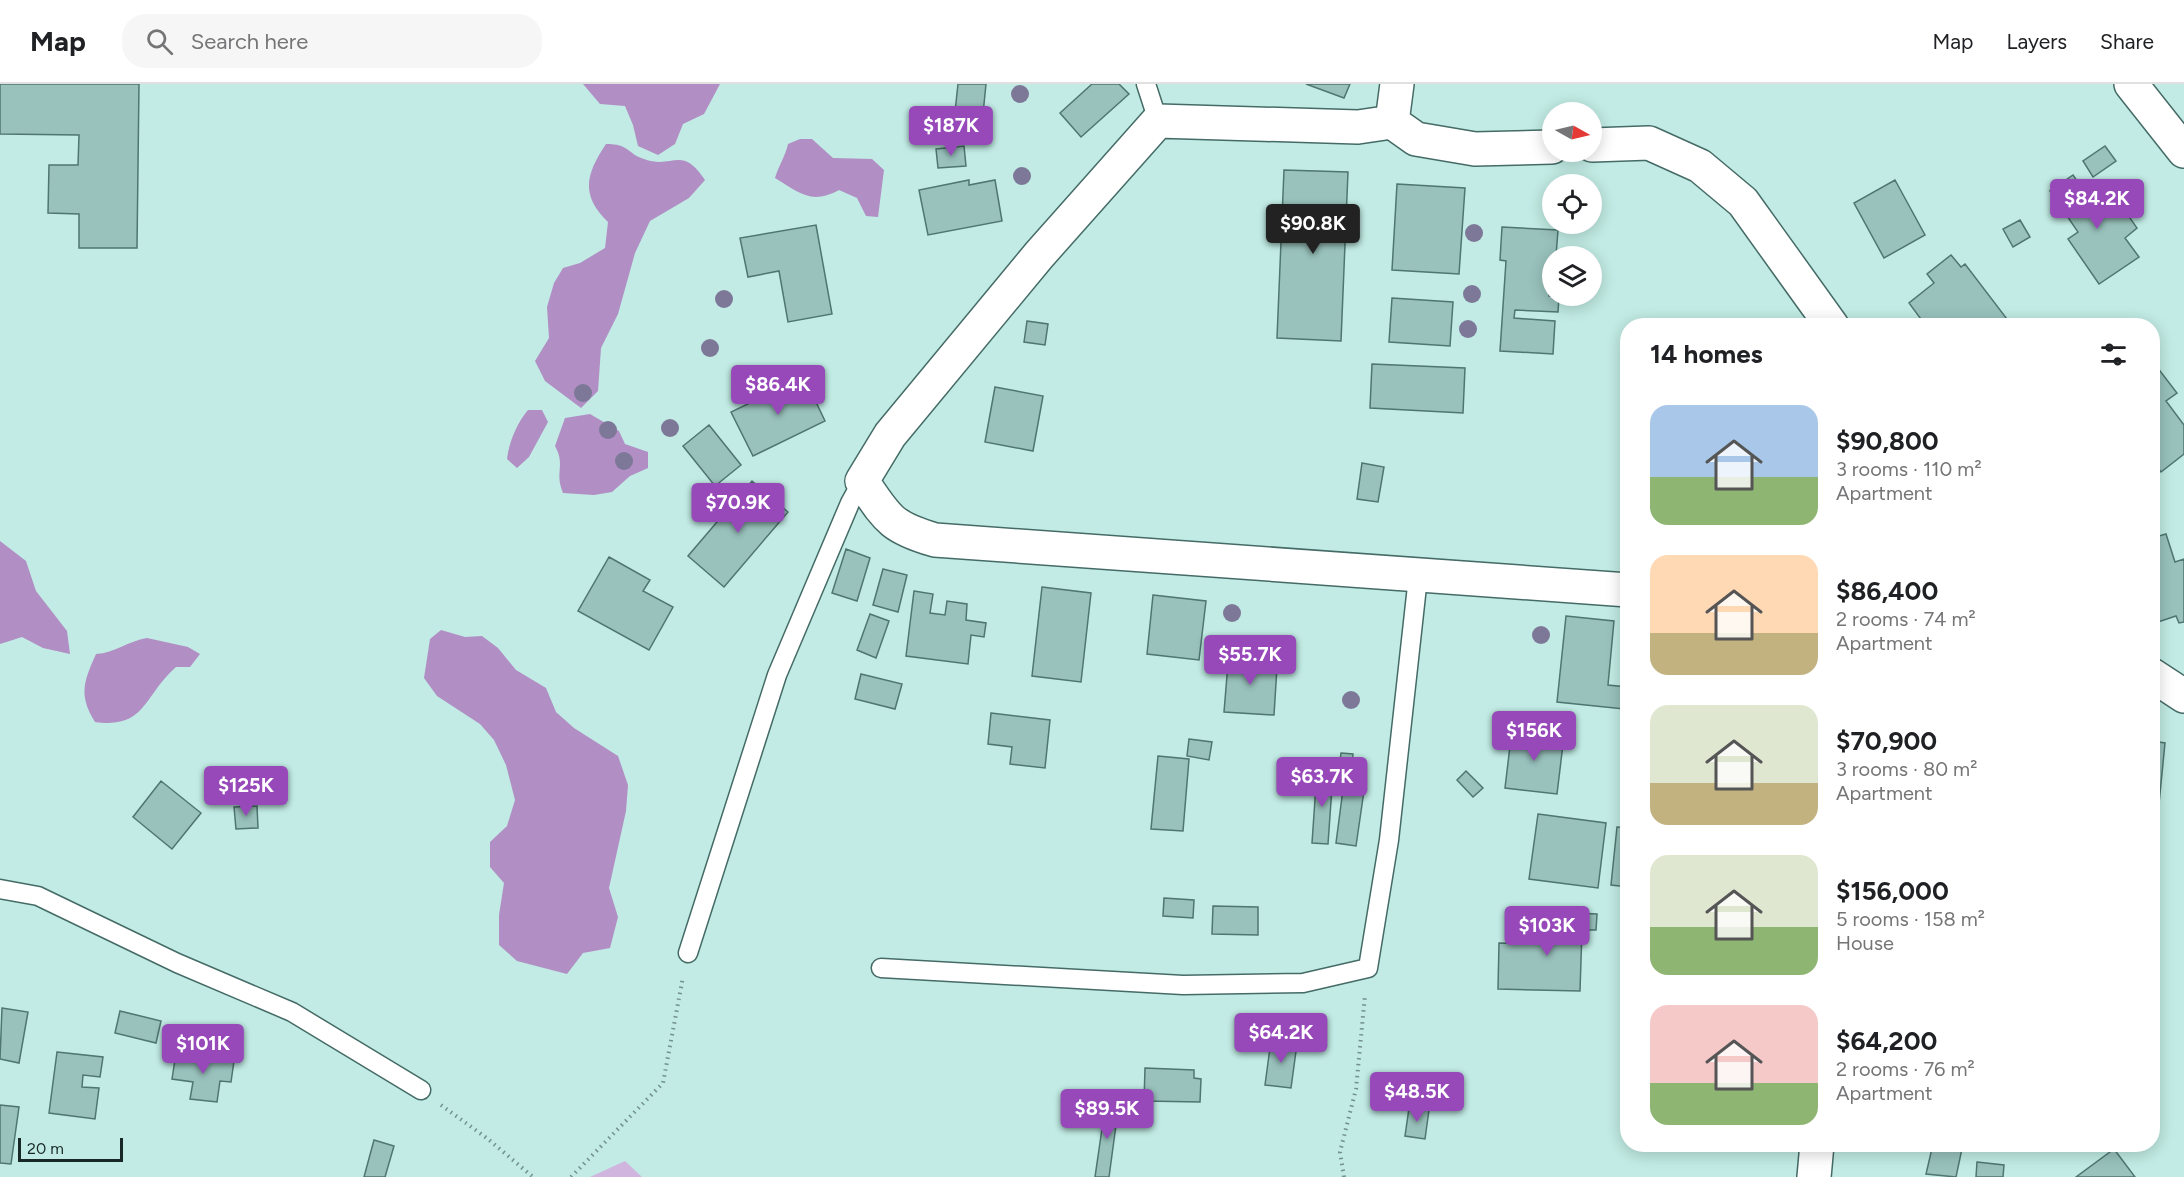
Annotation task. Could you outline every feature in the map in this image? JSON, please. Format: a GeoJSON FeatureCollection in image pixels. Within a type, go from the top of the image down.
{"type":"FeatureCollection","features":[{"type":"Feature","properties":{"kind":"street"},"geometry":{"type":"LineString","coordinates":[[1392,122],[1397,84]]}},
{"type":"Feature","properties":{"kind":"street"},"geometry":{"type":"LineString","coordinates":[[2131,84],[2184,151]]}},
{"type":"Feature","properties":{"kind":"street"},"geometry":{"type":"LineString","coordinates":[[1542,147],[1475,149],[1416,139],[1392,122],[1358,127],[1158,121],[1039,255],[890,435],[862,481],[885,515],[907,532],[935,540],[1418,577],[1620,590]]}},
{"type":"Feature","properties":{"kind":"street"},"geometry":{"type":"LineString","coordinates":[[1602,145],[1649,143],[1700,166],[1743,202],[1826,318]]}},
{"type":"Feature","properties":{"kind":"street"},"geometry":{"type":"LineString","coordinates":[[2160,680],[2184,696]]}},
{"type":"Feature","properties":{"kind":"street"},"geometry":{"type":"LineString","coordinates":[[1814,1177],[1816,1152]]}},
{"type":"Feature","properties":{"kind":"lane"},"geometry":{"type":"LineString","coordinates":[[1146,84],[1158,121]]}},
{"type":"Feature","properties":{"kind":"lane"},"geometry":{"type":"LineString","coordinates":[[688,953],[777,675],[850,503],[862,481]]}},
{"type":"Feature","properties":{"kind":"lane"},"geometry":{"type":"LineString","coordinates":[[881,968],[1183,985],[1303,983],[1368,968],[1389,840],[1418,577]]}},
{"type":"Feature","properties":{"kind":"lane"},"geometry":{"type":"LineString","coordinates":[[0,889],[38,896],[177,963],[292,1012],[421,1090]]}},
{"type":"Feature","properties":{"kind":"path"},"geometry":{"type":"LineString","coordinates":[[571,1177],[663,1083],[688,953]]}},
{"type":"Feature","properties":{"kind":"path"},"geometry":{"type":"LineString","coordinates":[[1344,1177],[1340,1152],[1356,1089],[1368,968]]}},
{"type":"Feature","properties":{"kind":"path"},"geometry":{"type":"LineString","coordinates":[[421,1090],[488,1138],[533,1177]]}},
{"type":"Feature","properties":{"kind":"shaded area"},"geometry":{"type":"Polygon","coordinates":[[[583,84],[720,84],[704,114],[683,124],[675,144],[658,155],[638,146],[625,106],[600,104],[583,84]]]}},
{"type":"Feature","properties":{"kind":"shaded area"},"geometry":{"type":"Polygon","coordinates":[[[800,139],[812,139],[833,158],[872,159],[884,170],[878,217],[866,216],[857,198],[839,190],[821,197],[813,197],[775,178],[788,144],[800,139]]]}},
{"type":"Feature","properties":{"kind":"shaded area"},"geometry":{"type":"Polygon","coordinates":[[[606,144],[624,147],[638,157],[654,162],[683,160],[697,169],[705,180],[689,198],[650,221],[635,253],[618,314],[601,348],[598,391],[581,408],[545,381],[535,361],[549,338],[547,307],[554,283],[563,268],[580,263],[605,248],[608,222],[593,203],[589,184],[594,165],[606,144]]]}},
{"type":"Feature","properties":{"kind":"shaded area"},"geometry":{"type":"Polygon","coordinates":[[[528,410],[542,410],[548,422],[529,457],[517,468],[507,459],[508,453],[517,427],[528,410]]]}},
{"type":"Feature","properties":{"kind":"shaded area"},"geometry":{"type":"Polygon","coordinates":[[[590,414],[619,431],[625,444],[648,452],[648,468],[630,476],[612,492],[594,495],[563,493],[560,480],[560,459],[555,446],[565,418],[590,414]]]}},
{"type":"Feature","properties":{"kind":"shaded area"},"geometry":{"type":"Polygon","coordinates":[[[0,541],[26,561],[36,591],[67,631],[70,654],[43,648],[22,637],[0,644],[0,541]]]}},
{"type":"Feature","properties":{"kind":"shaded area"},"geometry":{"type":"Polygon","coordinates":[[[441,630],[465,637],[482,636],[498,648],[516,670],[546,688],[556,712],[574,728],[618,756],[628,785],[626,811],[609,888],[618,917],[610,948],[583,953],[567,974],[517,961],[499,945],[499,915],[504,883],[490,867],[490,842],[507,826],[515,800],[506,765],[494,740],[480,724],[437,696],[424,678],[430,639],[441,630]]]}},
{"type":"Feature","properties":{"kind":"shaded area"},"geometry":{"type":"Polygon","coordinates":[[[147,638],[188,647],[200,654],[190,667],[176,667],[134,715],[112,723],[95,722],[86,704],[85,688],[88,672],[96,654],[109,652],[147,638]]]}},
{"type":"Feature","properties":{"kind":"shaded area"},"geometry":{"type":"Polygon","coordinates":[[[625,1161],[642,1177],[590,1177],[625,1161]]]}},
{"type":"Feature","properties":{"kind":"building"},"geometry":{"type":"Polygon","coordinates":[[[0,84],[139,84],[137,248],[79,248],[79,214],[48,213],[49,165],[78,165],[79,135],[0,134],[0,84]]]}},
{"type":"Feature","properties":{"kind":"building"},"geometry":{"type":"Polygon","coordinates":[[[958,84],[986,84],[983,114],[955,112],[958,84]]]}},
{"type":"Feature","properties":{"kind":"building"},"geometry":{"type":"Polygon","coordinates":[[[1092,84],[1119,84],[1129,94],[1081,137],[1060,113],[1092,84]]]}},
{"type":"Feature","properties":{"kind":"building"},"geometry":{"type":"Polygon","coordinates":[[[1306,84],[1350,84],[1344,98],[1306,84]]]}},
{"type":"Feature","properties":{"kind":"building"},"geometry":{"type":"Polygon","coordinates":[[[964,146],[966,166],[938,168],[936,149],[964,146]]]}},
{"type":"Feature","properties":{"kind":"building"},"geometry":{"type":"Polygon","coordinates":[[[2105,146],[2116,161],[2093,177],[2083,161],[2105,146]]]}},
{"type":"Feature","properties":{"kind":"building"},"geometry":{"type":"Polygon","coordinates":[[[1284,170],[1348,172],[1341,341],[1277,338],[1284,170]]]}},
{"type":"Feature","properties":{"kind":"building"},"geometry":{"type":"Polygon","coordinates":[[[2073,175],[2085,193],[2093,188],[2109,213],[2121,205],[2137,228],[2125,238],[2139,257],[2099,284],[2068,239],[2078,232],[2050,191],[2073,175]]]}},
{"type":"Feature","properties":{"kind":"building"},"geometry":{"type":"Polygon","coordinates":[[[969,180],[969,185],[995,180],[1002,221],[928,235],[919,190],[969,180]]]}},
{"type":"Feature","properties":{"kind":"building"},"geometry":{"type":"Polygon","coordinates":[[[1895,180],[1925,235],[1884,258],[1854,203],[1895,180]]]}},
{"type":"Feature","properties":{"kind":"building"},"geometry":{"type":"Polygon","coordinates":[[[1397,184],[1465,188],[1459,274],[1392,270],[1397,184]]]}},
{"type":"Feature","properties":{"kind":"building"},"geometry":{"type":"Polygon","coordinates":[[[2020,220],[2030,237],[2013,247],[2003,229],[2020,220]]]}},
{"type":"Feature","properties":{"kind":"building"},"geometry":{"type":"Polygon","coordinates":[[[816,225],[832,314],[788,322],[779,271],[748,277],[740,238],[816,225]]]}},
{"type":"Feature","properties":{"kind":"building"},"geometry":{"type":"Polygon","coordinates":[[[1502,227],[1542,229],[1542,234],[1558,234],[1557,246],[1542,246],[1542,306],[1558,306],[1558,312],[1515,310],[1514,318],[1555,321],[1553,354],[1500,351],[1506,261],[1500,260],[1502,227]]]}},
{"type":"Feature","properties":{"kind":"building"},"geometry":{"type":"Polygon","coordinates":[[[1951,255],[1961,267],[1965,264],[2006,318],[1920,318],[1909,303],[1934,283],[1927,274],[1951,255]]]}},
{"type":"Feature","properties":{"kind":"building"},"geometry":{"type":"Polygon","coordinates":[[[1392,298],[1453,302],[1450,346],[1389,342],[1392,298]]]}},
{"type":"Feature","properties":{"kind":"building"},"geometry":{"type":"Polygon","coordinates":[[[1027,321],[1048,324],[1045,345],[1024,342],[1027,321]]]}},
{"type":"Feature","properties":{"kind":"building"},"geometry":{"type":"Polygon","coordinates":[[[1372,364],[1465,368],[1463,413],[1370,408],[1372,364]]]}},
{"type":"Feature","properties":{"kind":"building"},"geometry":{"type":"Polygon","coordinates":[[[2160,371],[2177,393],[2166,401],[2184,425],[2184,454],[2161,472],[2160,371]]]}},
{"type":"Feature","properties":{"kind":"building"},"geometry":{"type":"Polygon","coordinates":[[[804,377],[825,421],[753,456],[731,412],[804,377]]]}},
{"type":"Feature","properties":{"kind":"building"},"geometry":{"type":"Polygon","coordinates":[[[995,387],[1043,396],[1033,451],[985,442],[995,387]]]}},
{"type":"Feature","properties":{"kind":"building"},"geometry":{"type":"Polygon","coordinates":[[[709,425],[741,465],[715,486],[683,446],[709,425]]]}},
{"type":"Feature","properties":{"kind":"building"},"geometry":{"type":"Polygon","coordinates":[[[1362,463],[1384,467],[1378,502],[1357,499],[1362,463]]]}},
{"type":"Feature","properties":{"kind":"building"},"geometry":{"type":"Polygon","coordinates":[[[752,481],[788,512],[724,587],[688,556],[752,481]]]}},
{"type":"Feature","properties":{"kind":"building"},"geometry":{"type":"Polygon","coordinates":[[[2166,534],[2175,562],[2184,559],[2184,622],[2179,623],[2176,616],[2160,621],[2160,536],[2166,534]]]}},
{"type":"Feature","properties":{"kind":"building"},"geometry":{"type":"Polygon","coordinates":[[[846,549],[870,558],[857,601],[832,593],[846,549]]]}},
{"type":"Feature","properties":{"kind":"building"},"geometry":{"type":"Polygon","coordinates":[[[609,557],[650,580],[643,591],[673,607],[649,650],[578,611],[609,557]]]}},
{"type":"Feature","properties":{"kind":"building"},"geometry":{"type":"Polygon","coordinates":[[[883,569],[907,575],[898,612],[873,605],[883,569]]]}},
{"type":"Feature","properties":{"kind":"building"},"geometry":{"type":"Polygon","coordinates":[[[1042,587],[1091,593],[1081,682],[1032,676],[1042,587]]]}},
{"type":"Feature","properties":{"kind":"building"},"geometry":{"type":"Polygon","coordinates":[[[914,591],[933,594],[930,613],[945,615],[947,601],[967,604],[966,620],[986,623],[984,637],[971,635],[968,664],[906,656],[914,591]]]}},
{"type":"Feature","properties":{"kind":"building"},"geometry":{"type":"Polygon","coordinates":[[[1153,595],[1206,601],[1199,660],[1147,654],[1153,595]]]}},
{"type":"Feature","properties":{"kind":"building"},"geometry":{"type":"Polygon","coordinates":[[[870,614],[889,621],[876,658],[857,650],[870,614]]]}},
{"type":"Feature","properties":{"kind":"building"},"geometry":{"type":"Polygon","coordinates":[[[1566,616],[1614,621],[1608,685],[1620,686],[1620,709],[1557,702],[1566,616]]]}},
{"type":"Feature","properties":{"kind":"building"},"geometry":{"type":"Polygon","coordinates":[[[1229,651],[1254,652],[1254,665],[1277,667],[1274,715],[1224,712],[1229,651]]]}},
{"type":"Feature","properties":{"kind":"building"},"geometry":{"type":"Polygon","coordinates":[[[861,674],[902,684],[895,709],[855,699],[861,674]]]}},
{"type":"Feature","properties":{"kind":"building"},"geometry":{"type":"Polygon","coordinates":[[[991,713],[1050,720],[1045,768],[1010,764],[1012,747],[988,744],[991,713]]]}},
{"type":"Feature","properties":{"kind":"building"},"geometry":{"type":"Polygon","coordinates":[[[1512,729],[1564,736],[1557,794],[1505,788],[1512,729]]]}},
{"type":"Feature","properties":{"kind":"building"},"geometry":{"type":"Polygon","coordinates":[[[1189,739],[1212,742],[1209,760],[1187,756],[1189,739]]]}},
{"type":"Feature","properties":{"kind":"building"},"geometry":{"type":"Polygon","coordinates":[[[2160,742],[2165,743],[2160,794],[2160,742]]]}},
{"type":"Feature","properties":{"kind":"building"},"geometry":{"type":"Polygon","coordinates":[[[1341,753],[1353,754],[1351,771],[1339,769],[1341,753]]]}},
{"type":"Feature","properties":{"kind":"building"},"geometry":{"type":"Polygon","coordinates":[[[1158,756],[1189,759],[1183,831],[1151,829],[1158,756]]]}},
{"type":"Feature","properties":{"kind":"building"},"geometry":{"type":"Polygon","coordinates":[[[1317,771],[1333,773],[1328,844],[1312,843],[1317,771]]]}},
{"type":"Feature","properties":{"kind":"building"},"geometry":{"type":"Polygon","coordinates":[[[1466,771],[1483,788],[1473,797],[1457,780],[1466,771]]]}},
{"type":"Feature","properties":{"kind":"building"},"geometry":{"type":"Polygon","coordinates":[[[1345,774],[1366,777],[1356,846],[1336,843],[1345,774]]]}},
{"type":"Feature","properties":{"kind":"building"},"geometry":{"type":"Polygon","coordinates":[[[161,781],[201,813],[172,849],[133,817],[161,781]]]}},
{"type":"Feature","properties":{"kind":"building"},"geometry":{"type":"Polygon","coordinates":[[[257,806],[258,828],[236,829],[234,807],[257,806]]]}},
{"type":"Feature","properties":{"kind":"building"},"geometry":{"type":"Polygon","coordinates":[[[1538,814],[1606,823],[1598,888],[1529,879],[1538,814]]]}},
{"type":"Feature","properties":{"kind":"building"},"geometry":{"type":"Polygon","coordinates":[[[1617,827],[1620,827],[1620,886],[1611,885],[1617,827]]]}},
{"type":"Feature","properties":{"kind":"building"},"geometry":{"type":"Polygon","coordinates":[[[1164,898],[1194,900],[1193,918],[1163,916],[1164,898]]]}},
{"type":"Feature","properties":{"kind":"building"},"geometry":{"type":"Polygon","coordinates":[[[1213,906],[1258,907],[1258,935],[1212,934],[1213,906]]]}},
{"type":"Feature","properties":{"kind":"building"},"geometry":{"type":"Polygon","coordinates":[[[1547,912],[1597,914],[1596,930],[1582,930],[1580,991],[1498,989],[1499,943],[1547,944],[1547,912]]]}},
{"type":"Feature","properties":{"kind":"building"},"geometry":{"type":"Polygon","coordinates":[[[2,1008],[28,1012],[19,1063],[0,1059],[2,1008]]]}},
{"type":"Feature","properties":{"kind":"building"},"geometry":{"type":"Polygon","coordinates":[[[120,1011],[161,1021],[156,1043],[115,1033],[120,1011]]]}},
{"type":"Feature","properties":{"kind":"building"},"geometry":{"type":"Polygon","coordinates":[[[200,1026],[225,1029],[225,1040],[242,1042],[239,1062],[184,1054],[187,1032],[199,1034],[200,1026]]]}},
{"type":"Feature","properties":{"kind":"building"},"geometry":{"type":"Polygon","coordinates":[[[1271,1040],[1297,1044],[1291,1088],[1265,1085],[1271,1040]]]}},
{"type":"Feature","properties":{"kind":"building"},"geometry":{"type":"Polygon","coordinates":[[[57,1052],[103,1057],[100,1077],[83,1075],[82,1087],[99,1088],[95,1119],[49,1113],[57,1052]]]}},
{"type":"Feature","properties":{"kind":"building"},"geometry":{"type":"Polygon","coordinates":[[[176,1053],[234,1061],[231,1082],[220,1081],[217,1102],[190,1099],[193,1082],[172,1079],[176,1053]]]}},
{"type":"Feature","properties":{"kind":"building"},"geometry":{"type":"Polygon","coordinates":[[[1145,1068],[1194,1070],[1194,1078],[1201,1079],[1200,1102],[1144,1101],[1145,1068]]]}},
{"type":"Feature","properties":{"kind":"building"},"geometry":{"type":"Polygon","coordinates":[[[1430,1081],[1431,1093],[1415,1095],[1414,1082],[1430,1081]]]}},
{"type":"Feature","properties":{"kind":"building"},"geometry":{"type":"Polygon","coordinates":[[[1106,1101],[1119,1103],[1109,1177],[1095,1177],[1106,1101]]]}},
{"type":"Feature","properties":{"kind":"building"},"geometry":{"type":"Polygon","coordinates":[[[0,1105],[19,1107],[11,1164],[0,1163],[0,1105]]]}},
{"type":"Feature","properties":{"kind":"building"},"geometry":{"type":"Polygon","coordinates":[[[1409,1108],[1429,1110],[1425,1139],[1405,1136],[1409,1108]]]}},
{"type":"Feature","properties":{"kind":"building"},"geometry":{"type":"Polygon","coordinates":[[[374,1140],[394,1146],[385,1177],[364,1177],[374,1140]]]}},
{"type":"Feature","properties":{"kind":"building"},"geometry":{"type":"Polygon","coordinates":[[[1931,1152],[1961,1152],[1956,1177],[1926,1174],[1931,1152]]]}},
{"type":"Feature","properties":{"kind":"building"},"geometry":{"type":"Polygon","coordinates":[[[2110,1152],[2116,1152],[2135,1177],[2076,1177],[2110,1152]]]}},
{"type":"Feature","properties":{"kind":"building"},"geometry":{"type":"Polygon","coordinates":[[[1977,1162],[2004,1165],[2003,1177],[1976,1177],[1977,1162]]]}}]}
